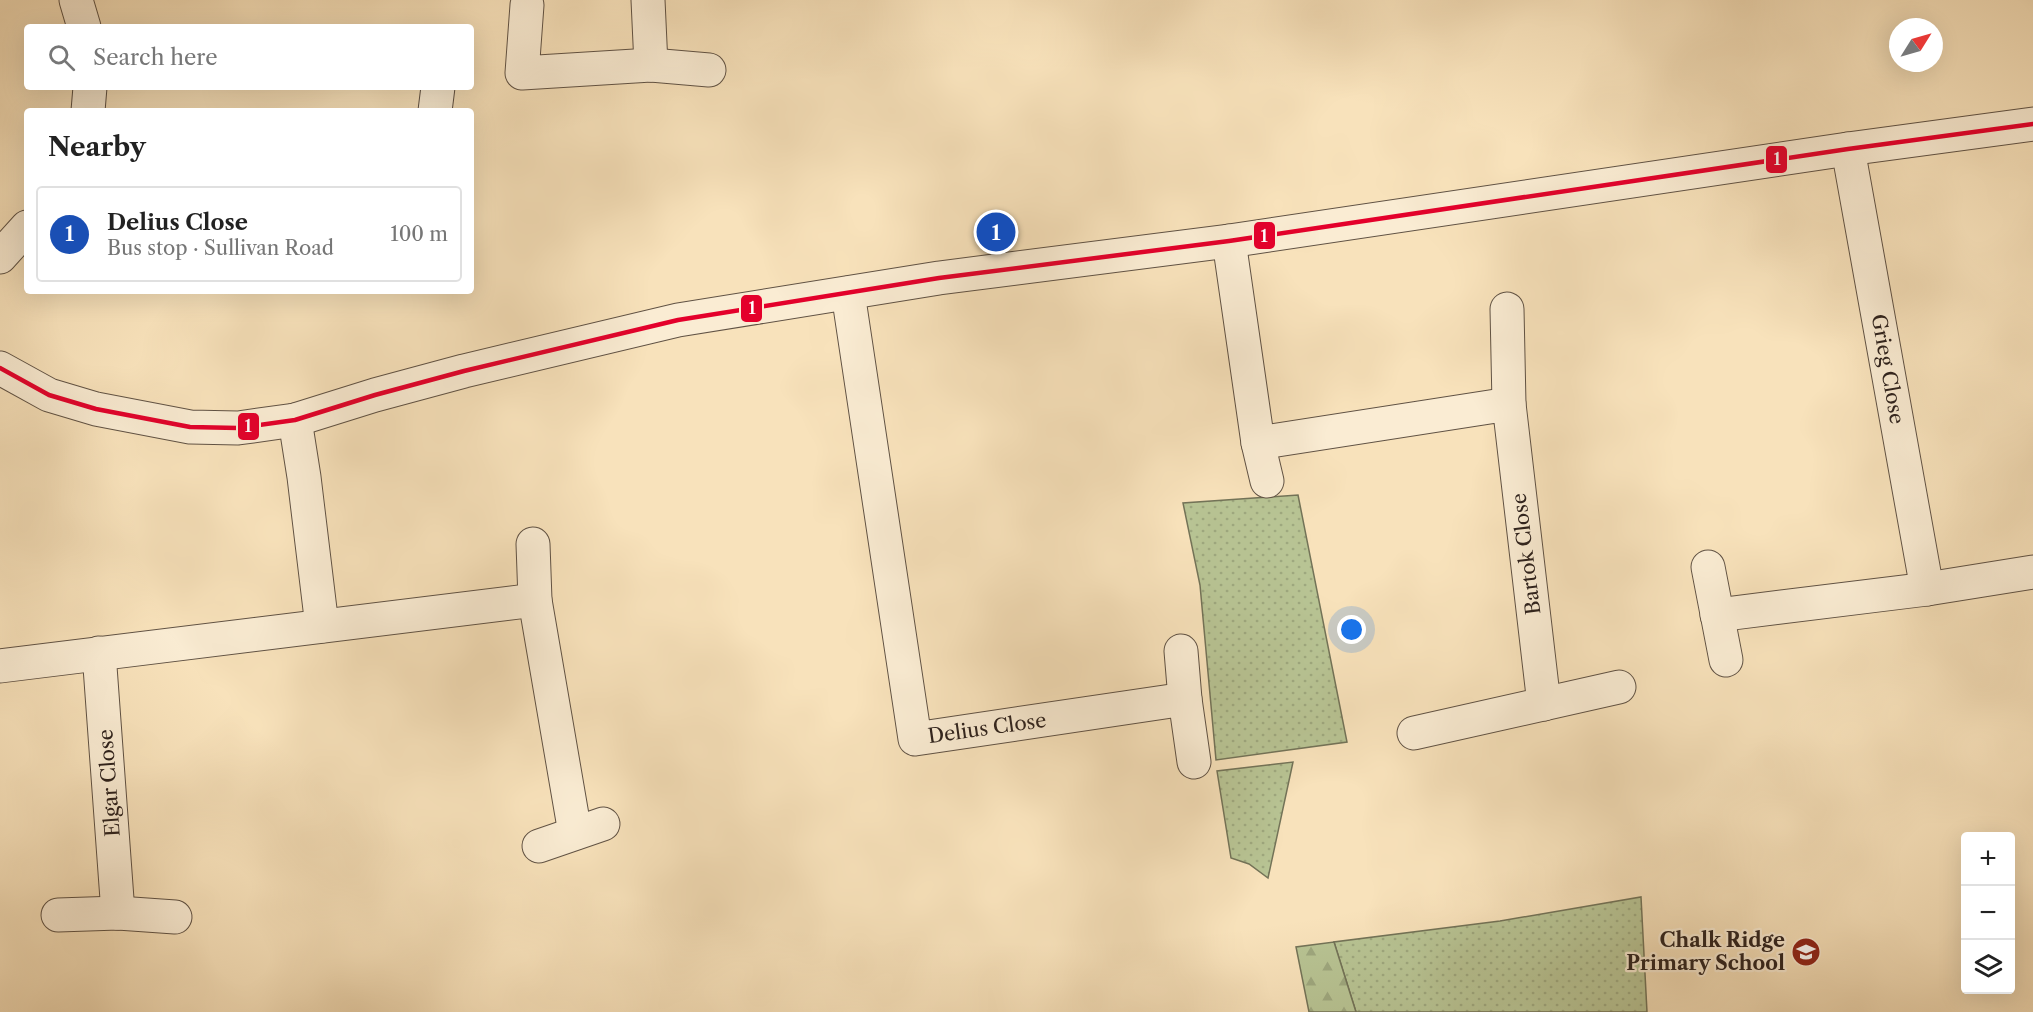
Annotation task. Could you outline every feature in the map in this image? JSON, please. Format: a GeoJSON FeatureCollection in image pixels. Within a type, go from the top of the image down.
{"type":"FeatureCollection","features":[{"type":"Feature","properties":{"kind":"street"},"geometry":{"type":"LineString","coordinates":[[76,0],[83,24]]}},
{"type":"Feature","properties":{"kind":"street"},"geometry":{"type":"LineString","coordinates":[[648,0],[651,65]]}},
{"type":"Feature","properties":{"kind":"street"},"geometry":{"type":"LineString","coordinates":[[527,5],[522,73],[651,65],[709,70]]}},
{"type":"Feature","properties":{"kind":"street"},"geometry":{"type":"LineString","coordinates":[[88,108],[90,90]]}},
{"type":"Feature","properties":{"kind":"street"},"geometry":{"type":"LineString","coordinates":[[435,108],[438,90]]}},
{"type":"Feature","properties":{"kind":"street"},"geometry":{"type":"LineString","coordinates":[[0,368],[49,395],[96,409],[190,427],[238,428],[295,420],[464,371],[678,320],[1012,268],[1228,241],[1848,149],[2033,124]]}},
{"type":"Feature","properties":{"kind":"street","name":"Grieg Close"},"geometry":{"type":"LineString","coordinates":[[1848,149],[1927,589]]}},
{"type":"Feature","properties":{"kind":"street"},"geometry":{"type":"LineString","coordinates":[[0,257],[24,230]]}},
{"type":"Feature","properties":{"kind":"street"},"geometry":{"type":"LineString","coordinates":[[1228,241],[1258,443],[1267,481]]}},
{"type":"Feature","properties":{"kind":"street","name":"Delius Close"},"geometry":{"type":"LineString","coordinates":[[848,293],[915,739],[1185,699]]}},
{"type":"Feature","properties":{"kind":"street","name":"Bartok Close"},"geometry":{"type":"LineString","coordinates":[[1507,309],[1509,404],[1544,704]]}},
{"type":"Feature","properties":{"kind":"street"},"geometry":{"type":"LineString","coordinates":[[1258,443],[1509,404]]}},
{"type":"Feature","properties":{"kind":"street"},"geometry":{"type":"LineString","coordinates":[[295,420],[322,626]]}},
{"type":"Feature","properties":{"kind":"street"},"geometry":{"type":"LineString","coordinates":[[533,544],[536,600],[589,829],[539,846]]}},
{"type":"Feature","properties":{"kind":"street"},"geometry":{"type":"LineString","coordinates":[[1707,567],[1726,660]]}},
{"type":"Feature","properties":{"kind":"street"},"geometry":{"type":"LineString","coordinates":[[1717,615],[1927,589],[2033,572]]}},
{"type":"Feature","properties":{"kind":"street"},"geometry":{"type":"LineString","coordinates":[[0,666],[536,600]]}},
{"type":"Feature","properties":{"kind":"street"},"geometry":{"type":"LineString","coordinates":[[1181,651],[1194,762]]}},
{"type":"Feature","properties":{"kind":"street","name":"Elgar Close"},"geometry":{"type":"LineString","coordinates":[[99,653],[118,913]]}},
{"type":"Feature","properties":{"kind":"street"},"geometry":{"type":"LineString","coordinates":[[1414,733],[1618,687]]}},
{"type":"Feature","properties":{"kind":"street"},"geometry":{"type":"LineString","coordinates":[[58,915],[118,913],[176,917]]}},
{"type":"Feature","properties":{"kind":"green space"},"geometry":{"type":"Polygon","coordinates":[[[1298,495],[1347,742],[1216,760],[1200,585],[1183,503],[1298,495]]]}},
{"type":"Feature","properties":{"kind":"green space"},"geometry":{"type":"Polygon","coordinates":[[[1293,762],[1268,878],[1249,864],[1231,858],[1217,771],[1293,762]]]}},
{"type":"Feature","properties":{"kind":"green space"},"geometry":{"type":"Polygon","coordinates":[[[1641,897],[1647,1012],[1356,1012],[1334,942],[1500,921],[1641,897]]]}},
{"type":"Feature","properties":{"kind":"green space"},"geometry":{"type":"Polygon","coordinates":[[[1334,942],[1356,1012],[1309,1012],[1296,947],[1334,942]]]}},
{"type":"Feature","properties":{"kind":"transit line","name":"1"},"geometry":{"type":"LineString","coordinates":[[0,368],[49,395],[96,409],[190,427],[238,428],[295,420],[464,371],[678,320],[939,278],[1229,241],[1848,149],[2033,124]]}},
{"type":"Feature","properties":{"kind":"place","name":"Delius Close"},"geometry":{"type":"Point","coordinates":[996,232]}},
{"type":"Feature","properties":{"kind":"place","name":"Chalk Ridge Primary School"},"geometry":{"type":"Point","coordinates":[1806,952]}}]}
